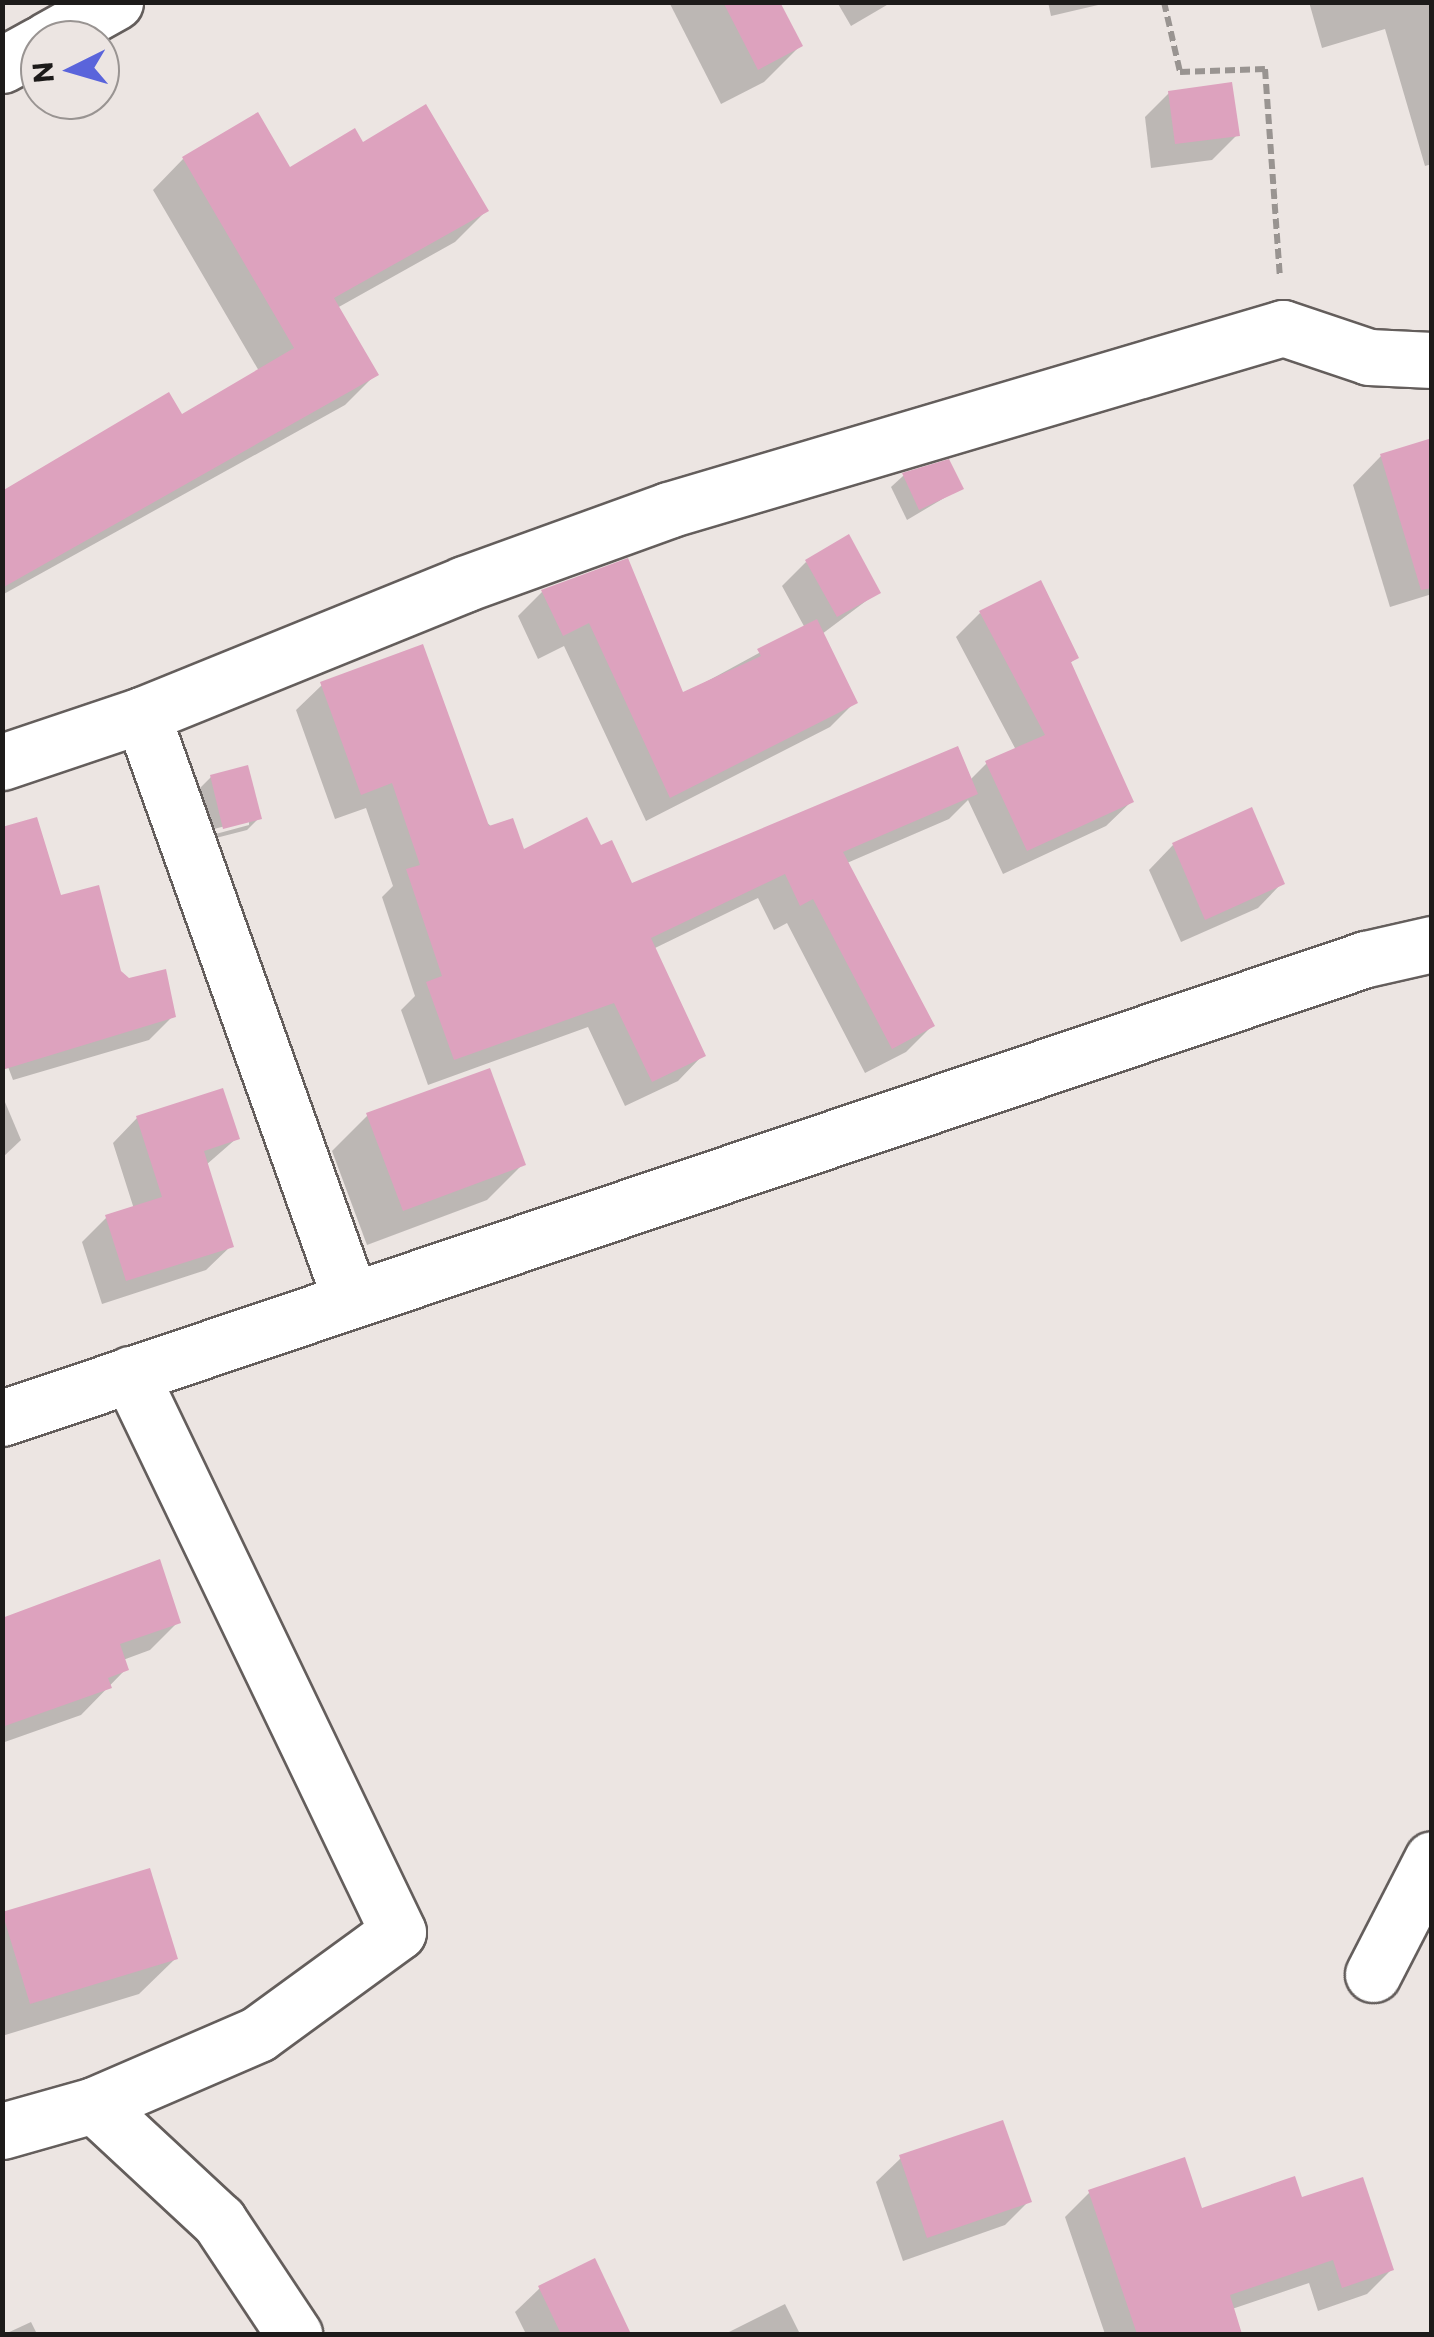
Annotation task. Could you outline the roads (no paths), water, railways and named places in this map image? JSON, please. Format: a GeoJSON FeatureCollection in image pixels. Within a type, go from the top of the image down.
{"type":"FeatureCollection","features":[{"type":"Feature","properties":{"kind":"street"},"geometry":{"type":"LineString","coordinates":[[82,20],[114,2]]}},
{"type":"Feature","properties":{"kind":"street"},"geometry":{"type":"LineString","coordinates":[[2,762],[142,715],[464,584],[668,510],[1283,328],[1369,357],[1432,360]]}},
{"type":"Feature","properties":{"kind":"street"},"geometry":{"type":"LineString","coordinates":[[142,715],[350,1298]]}},
{"type":"Feature","properties":{"kind":"street"},"geometry":{"type":"LineString","coordinates":[[2,1418],[1366,959],[1432,944]]}},
{"type":"Feature","properties":{"kind":"street"},"geometry":{"type":"LineString","coordinates":[[2,2131],[94,2105],[258,2034],[398,1932],[130,1374]]}},
{"type":"Feature","properties":{"kind":"street"},"geometry":{"type":"LineString","coordinates":[[1373,1974],[1432,1859]]}},
{"type":"Feature","properties":{"kind":"street"},"geometry":{"type":"LineString","coordinates":[[94,2105],[219,2221],[294,2334]]}}]}
